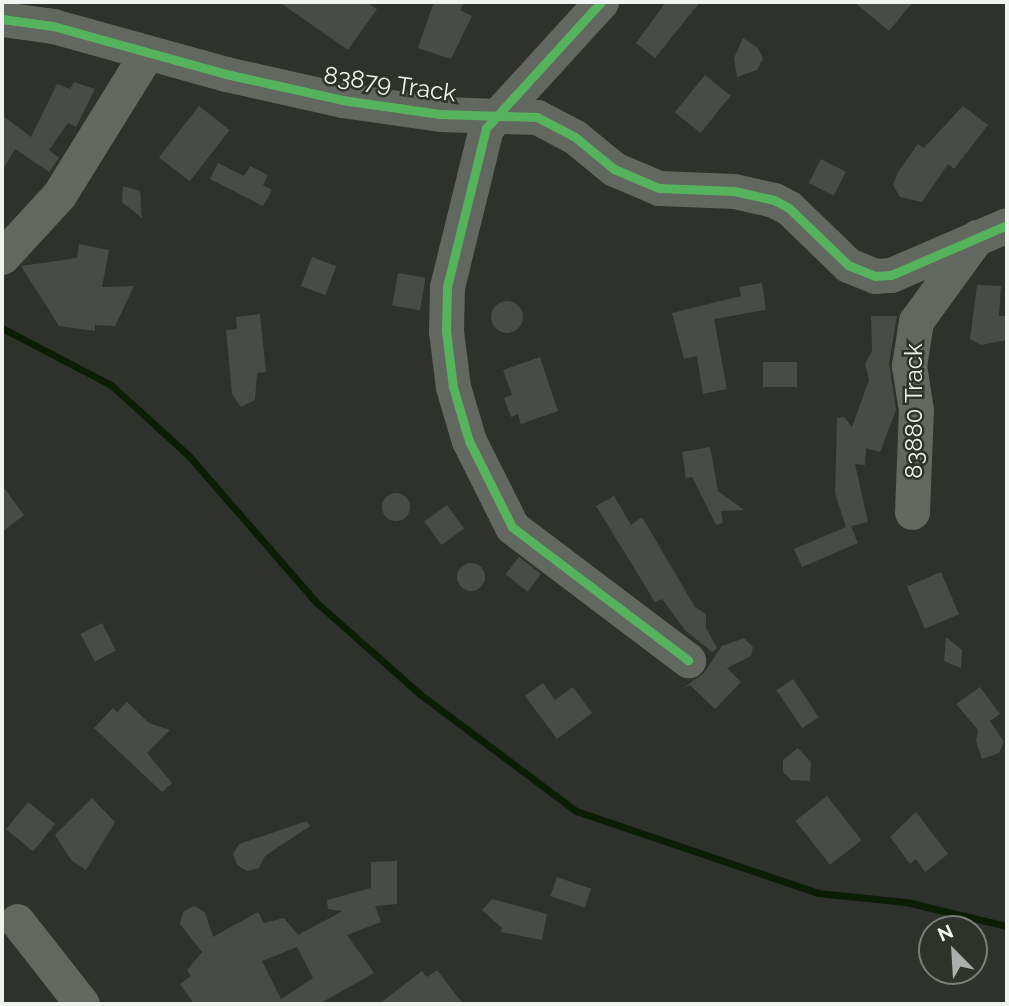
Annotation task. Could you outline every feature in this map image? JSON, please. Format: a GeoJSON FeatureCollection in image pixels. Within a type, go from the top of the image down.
{"type":"FeatureCollection","features":[{"type":"Feature","properties":{"kind":"street"},"geometry":{"type":"LineString","coordinates":[[601,2],[486,128],[447,287],[446,331],[453,387],[469,441],[512,527],[688,660]]}},
{"type":"Feature","properties":{"kind":"street","name":"83879 Track"},"geometry":{"type":"LineString","coordinates":[[2,19],[53,26],[147,53],[354,102],[440,114],[524,113],[550,121],[614,169],[659,188],[734,191],[774,200],[789,208],[839,259],[868,275],[891,275],[992,231]]}},
{"type":"Feature","properties":{"kind":"street"},"geometry":{"type":"LineString","coordinates":[[2,257],[59,195],[147,53]]}},
{"type":"Feature","properties":{"kind":"street","name":"83880 Track"},"geometry":{"type":"LineString","coordinates":[[912,512],[916,410],[909,366],[916,321],[992,231]]}},
{"type":"Feature","properties":{"kind":"street"},"geometry":{"type":"LineString","coordinates":[[17,921],[82,1004]]}},
{"type":"Feature","properties":{"kind":"building"},"geometry":{"type":"Polygon","coordinates":[[[279,2],[366,2],[377,9],[348,50],[279,2]]]}},
{"type":"Feature","properties":{"kind":"building"},"geometry":{"type":"Polygon","coordinates":[[[434,2],[464,2],[460,10],[472,16],[451,59],[418,48],[434,2]]]}},
{"type":"Feature","properties":{"kind":"building"},"geometry":{"type":"Polygon","coordinates":[[[666,2],[700,2],[655,58],[636,43],[666,2]]]}},
{"type":"Feature","properties":{"kind":"building"},"geometry":{"type":"Polygon","coordinates":[[[854,2],[913,2],[889,31],[854,2]]]}},
{"type":"Feature","properties":{"kind":"building"},"geometry":{"type":"Polygon","coordinates":[[[743,38],[758,48],[763,59],[757,70],[737,77],[734,58],[743,38]]]}},
{"type":"Feature","properties":{"kind":"building"},"geometry":{"type":"Polygon","coordinates":[[[705,75],[731,96],[700,133],[675,112],[705,75]]]}},
{"type":"Feature","properties":{"kind":"building"},"geometry":{"type":"Polygon","coordinates":[[[74,82],[95,89],[76,127],[68,123],[49,150],[59,158],[49,172],[15,149],[2,171],[2,115],[31,137],[57,84],[70,89],[74,82]]]}},
{"type":"Feature","properties":{"kind":"building"},"geometry":{"type":"Polygon","coordinates":[[[199,106],[230,130],[190,181],[159,157],[199,106]]]}},
{"type":"Feature","properties":{"kind":"building"},"geometry":{"type":"Polygon","coordinates":[[[963,106],[988,125],[954,169],[948,164],[922,202],[900,197],[893,185],[898,172],[918,144],[924,148],[963,106]]]}},
{"type":"Feature","properties":{"kind":"building"},"geometry":{"type":"Polygon","coordinates":[[[821,159],[846,172],[834,196],[809,183],[821,159]]]}},
{"type":"Feature","properties":{"kind":"building"},"geometry":{"type":"Polygon","coordinates":[[[218,163],[244,176],[250,166],[268,175],[263,185],[272,190],[263,206],[210,179],[218,163]]]}},
{"type":"Feature","properties":{"kind":"building"},"geometry":{"type":"Polygon","coordinates":[[[123,186],[140,191],[142,218],[122,202],[123,186]]]}},
{"type":"Feature","properties":{"kind":"building"},"geometry":{"type":"Polygon","coordinates":[[[79,244],[109,250],[102,287],[134,286],[115,326],[95,325],[95,331],[59,326],[21,266],[77,258],[79,244]]]}},
{"type":"Feature","properties":{"kind":"building"},"geometry":{"type":"Polygon","coordinates":[[[312,257],[336,266],[325,295],[301,286],[312,257]]]}},
{"type":"Feature","properties":{"kind":"building"},"geometry":{"type":"Polygon","coordinates":[[[398,273],[426,278],[420,310],[392,305],[398,273]]]}},
{"type":"Feature","properties":{"kind":"building"},"geometry":{"type":"Polygon","coordinates":[[[762,283],[766,310],[714,319],[727,389],[703,394],[697,356],[684,359],[672,313],[741,296],[739,287],[762,283]]]}},
{"type":"Feature","properties":{"kind":"building"},"geometry":{"type":"Polygon","coordinates":[[[977,285],[1001,286],[999,316],[1007,316],[1007,340],[981,345],[970,339],[977,285]]]}},
{"type":"Feature","properties":{"kind":"building"},"geometry":{"type":"Polygon","coordinates":[[[507,301],[518,306],[523,317],[518,328],[507,333],[496,328],[491,317],[496,306],[507,301]]]}},
{"type":"Feature","properties":{"kind":"building"},"geometry":{"type":"Polygon","coordinates":[[[260,314],[266,372],[257,373],[255,400],[241,407],[232,394],[226,330],[237,329],[236,317],[260,314]]]}},
{"type":"Feature","properties":{"kind":"building"},"geometry":{"type":"Polygon","coordinates":[[[871,316],[897,316],[889,363],[896,410],[880,452],[866,448],[865,465],[855,464],[868,522],[851,526],[858,543],[802,567],[794,549],[846,527],[835,493],[837,418],[844,417],[852,427],[869,380],[865,364],[872,351],[871,316]]]}},
{"type":"Feature","properties":{"kind":"building"},"geometry":{"type":"Polygon","coordinates":[[[540,357],[558,411],[521,424],[518,414],[511,417],[504,398],[512,395],[503,370],[540,357]]]}},
{"type":"Feature","properties":{"kind":"building"},"geometry":{"type":"Polygon","coordinates":[[[763,362],[797,362],[797,387],[763,387],[763,362]]]}},
{"type":"Feature","properties":{"kind":"building"},"geometry":{"type":"Polygon","coordinates":[[[710,447],[718,491],[744,510],[721,511],[723,523],[716,525],[692,477],[686,478],[682,452],[710,447]]]}},
{"type":"Feature","properties":{"kind":"building"},"geometry":{"type":"Polygon","coordinates":[[[2,485],[24,515],[2,532],[2,485]]]}},
{"type":"Feature","properties":{"kind":"building"},"geometry":{"type":"Polygon","coordinates":[[[396,493],[406,497],[410,507],[406,517],[396,521],[386,517],[382,507],[386,497],[396,493]]]}},
{"type":"Feature","properties":{"kind":"building"},"geometry":{"type":"Polygon","coordinates":[[[614,496],[631,525],[642,517],[695,607],[706,614],[706,628],[717,648],[712,652],[685,630],[662,599],[655,602],[596,506],[614,496]]]}},
{"type":"Feature","properties":{"kind":"building"},"geometry":{"type":"Polygon","coordinates":[[[447,505],[464,528],[441,545],[424,521],[447,505]]]}},
{"type":"Feature","properties":{"kind":"building"},"geometry":{"type":"Polygon","coordinates":[[[519,557],[541,574],[528,592],[505,574],[519,557]]]}},
{"type":"Feature","properties":{"kind":"building"},"geometry":{"type":"Polygon","coordinates":[[[471,563],[481,567],[485,577],[481,587],[471,591],[461,587],[457,577],[461,567],[471,563]]]}},
{"type":"Feature","properties":{"kind":"building"},"geometry":{"type":"Polygon","coordinates":[[[941,572],[959,614],[925,629],[907,586],[941,572]]]}},
{"type":"Feature","properties":{"kind":"building"},"geometry":{"type":"Polygon","coordinates":[[[102,623],[116,651],[95,662],[81,634],[102,623]]]}},
{"type":"Feature","properties":{"kind":"building"},"geometry":{"type":"Polygon","coordinates":[[[946,637],[962,650],[961,668],[944,661],[946,637]]]}},
{"type":"Feature","properties":{"kind":"building"},"geometry":{"type":"Polygon","coordinates":[[[744,638],[753,647],[751,656],[727,668],[741,682],[715,709],[690,685],[682,689],[704,673],[722,646],[744,638]]]}},
{"type":"Feature","properties":{"kind":"building"},"geometry":{"type":"Polygon","coordinates":[[[793,679],[819,717],[802,728],[776,690],[793,679]]]}},
{"type":"Feature","properties":{"kind":"building"},"geometry":{"type":"Polygon","coordinates":[[[543,683],[555,700],[573,687],[592,713],[557,739],[525,696],[543,683]]]}},
{"type":"Feature","properties":{"kind":"building"},"geometry":{"type":"Polygon","coordinates":[[[980,687],[1000,714],[990,721],[1004,742],[999,753],[982,759],[976,741],[978,730],[956,704],[980,687]]]}},
{"type":"Feature","properties":{"kind":"building"},"geometry":{"type":"Polygon","coordinates":[[[127,702],[149,723],[170,730],[147,753],[172,783],[162,792],[94,728],[113,708],[117,712],[127,702]]]}},
{"type":"Feature","properties":{"kind":"building"},"geometry":{"type":"Polygon","coordinates":[[[798,748],[811,762],[810,781],[791,780],[783,772],[783,760],[798,748]]]}},
{"type":"Feature","properties":{"kind":"building"},"geometry":{"type":"Polygon","coordinates":[[[827,796],[861,840],[830,865],[795,821],[827,796]]]}},
{"type":"Feature","properties":{"kind":"building"},"geometry":{"type":"Polygon","coordinates":[[[92,798],[115,822],[86,870],[71,860],[55,835],[92,798]]]}},
{"type":"Feature","properties":{"kind":"building"},"geometry":{"type":"Polygon","coordinates":[[[28,802],[55,824],[33,851],[6,829],[28,802]]]}},
{"type":"Feature","properties":{"kind":"building"},"geometry":{"type":"Polygon","coordinates":[[[916,812],[948,854],[925,872],[916,859],[910,864],[890,837],[916,812]]]}},
{"type":"Feature","properties":{"kind":"building"},"geometry":{"type":"Polygon","coordinates":[[[307,821],[310,826],[265,856],[259,868],[247,871],[237,865],[233,854],[239,844],[307,821]]]}},
{"type":"Feature","properties":{"kind":"building"},"geometry":{"type":"Polygon","coordinates":[[[397,861],[397,904],[375,906],[381,922],[347,935],[374,973],[319,1004],[194,1004],[180,984],[191,976],[187,970],[202,952],[180,924],[183,912],[194,906],[205,912],[213,937],[258,912],[264,923],[284,918],[298,935],[343,911],[328,909],[327,900],[371,888],[371,862],[397,861]],[[297,947],[262,961],[281,999],[313,978],[297,947]]]}},
{"type":"Feature","properties":{"kind":"building"},"geometry":{"type":"Polygon","coordinates":[[[557,877],[591,889],[585,908],[550,896],[557,877]]]}},
{"type":"Feature","properties":{"kind":"building"},"geometry":{"type":"Polygon","coordinates":[[[492,899],[547,914],[542,940],[501,932],[502,928],[482,910],[492,899]]]}},
{"type":"Feature","properties":{"kind":"building"},"geometry":{"type":"Polygon","coordinates":[[[437,970],[463,1004],[379,1004],[422,971],[427,977],[437,970]]]}},
{"type":"Feature","properties":{"kind":"waterway"},"geometry":{"type":"LineString","coordinates":[[2,328],[111,385],[189,456],[317,603],[421,695],[576,811],[818,893],[906,902],[1007,926]]}},
{"type":"Feature","properties":{"kind":"cycle path"},"geometry":{"type":"LineString","coordinates":[[601,2],[486,128],[447,287],[446,331],[453,387],[469,441],[512,527],[688,660]]}},
{"type":"Feature","properties":{"kind":"cycle path"},"geometry":{"type":"LineString","coordinates":[[2,19],[53,26],[226,74],[342,100],[440,114],[537,117],[575,137],[614,169],[659,188],[734,191],[774,200],[789,208],[848,265],[875,276],[891,275],[1007,225]]}}]}
